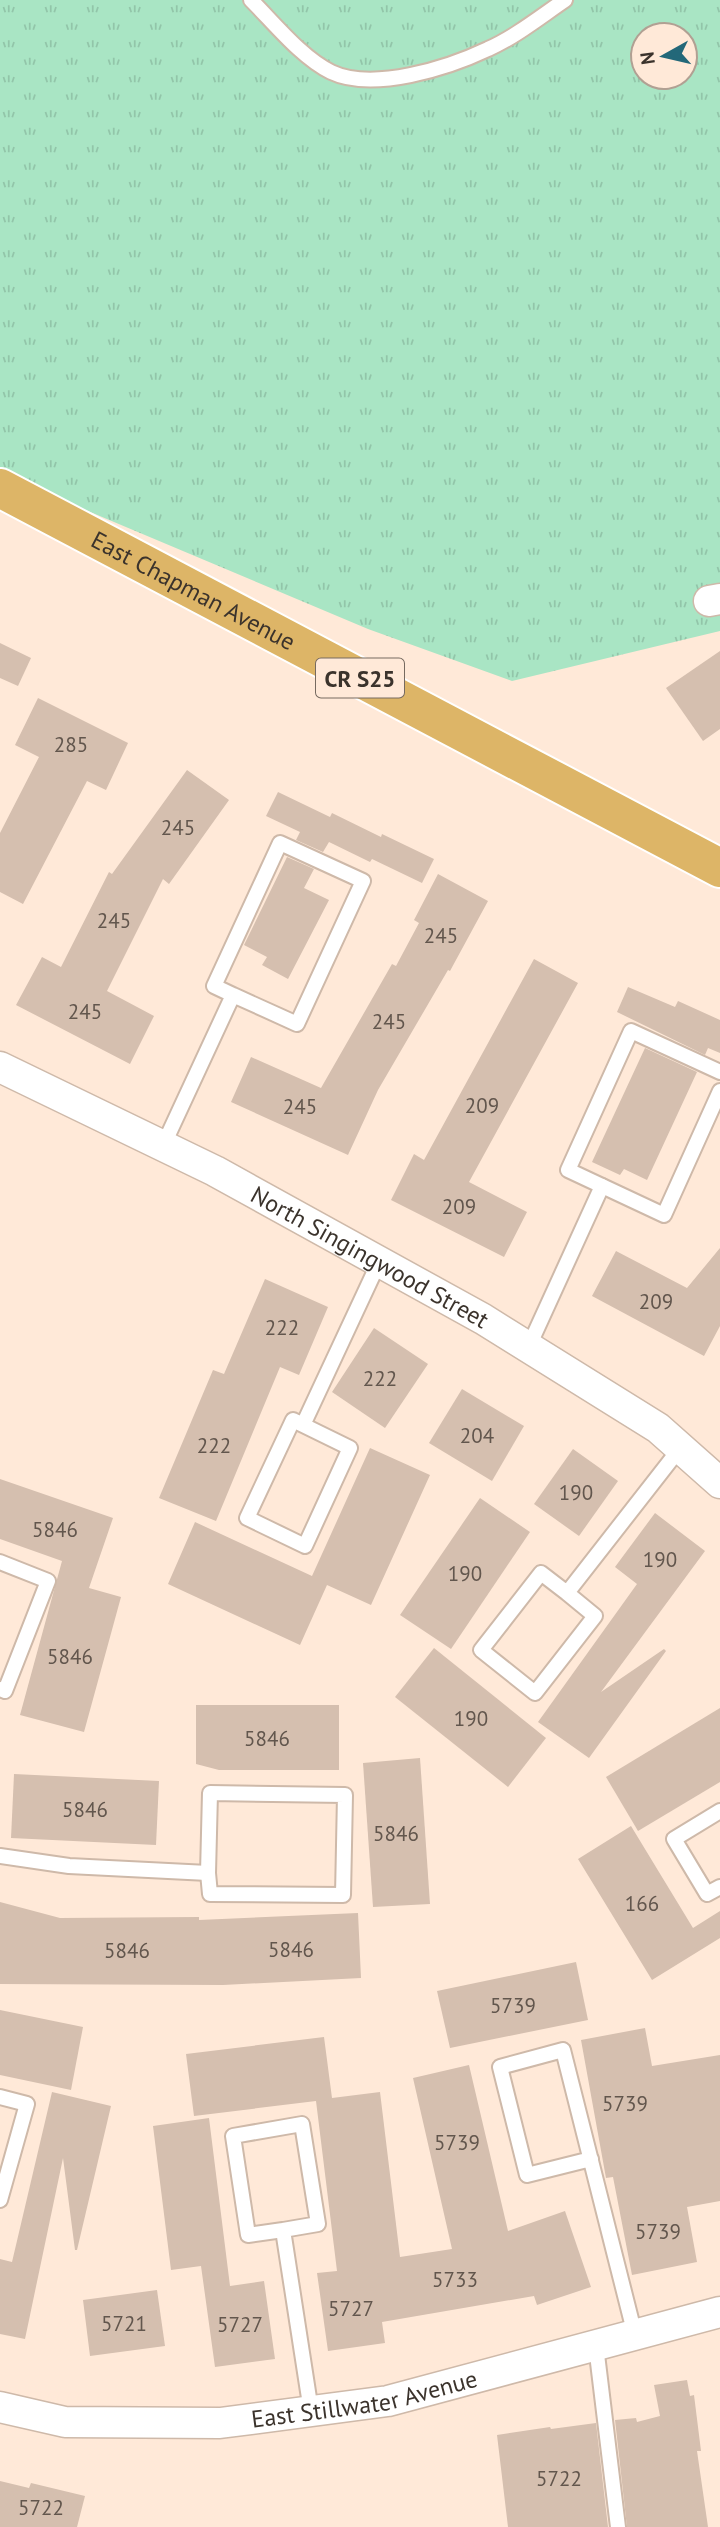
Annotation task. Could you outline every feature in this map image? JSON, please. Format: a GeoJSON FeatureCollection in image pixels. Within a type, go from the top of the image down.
{"type":"FeatureCollection","features":[{"type":"Feature","properties":{"kind":"main road","name":"East Chapman Avenue"},"geometry":{"type":"LineString","coordinates":[[0,488],[720,868]]}},
{"type":"Feature","properties":{"kind":"street","name":"North Singingwood Street"},"geometry":{"type":"LineString","coordinates":[[0,1067],[215,1171],[529,1346],[658,1428],[720,1483]]}},
{"type":"Feature","properties":{"kind":"street","name":"East Stillwater Avenue"},"geometry":{"type":"LineString","coordinates":[[1,2413],[65,2422],[220,2423],[388,2401],[720,2312]]}},
{"type":"Feature","properties":{"kind":"lane"},"geometry":{"type":"LineString","coordinates":[[251,0],[314,61],[333,73],[360,78],[409,75],[489,49],[565,0]]}},
{"type":"Feature","properties":{"kind":"lane"},"geometry":{"type":"LineString","coordinates":[[280,842],[363,881],[297,1024],[233,995],[214,986],[280,842]]}},
{"type":"Feature","properties":{"kind":"lane"},"geometry":{"type":"LineString","coordinates":[[163,1146],[233,995]]}},
{"type":"Feature","properties":{"kind":"lane"},"geometry":{"type":"LineString","coordinates":[[720,1072],[631,1031],[568,1170],[664,1215],[720,1091]]}},
{"type":"Feature","properties":{"kind":"lane"},"geometry":{"type":"LineString","coordinates":[[529,1346],[602,1186]]}},
{"type":"Feature","properties":{"kind":"lane"},"geometry":{"type":"LineString","coordinates":[[303,1425],[379,1262]]}},
{"type":"Feature","properties":{"kind":"lane"},"geometry":{"type":"LineString","coordinates":[[293,1420],[303,1425],[351,1448],[305,1546],[247,1518],[293,1420]]}},
{"type":"Feature","properties":{"kind":"lane"},"geometry":{"type":"LineString","coordinates":[[566,1593],[681,1447]]}},
{"type":"Feature","properties":{"kind":"lane"},"geometry":{"type":"LineString","coordinates":[[0,1562],[48,1581],[5,1691],[0,1689]]}},
{"type":"Feature","properties":{"kind":"lane"},"geometry":{"type":"LineString","coordinates":[[541,1573],[566,1593],[595,1616],[535,1693],[481,1650],[541,1573]]}},
{"type":"Feature","properties":{"kind":"lane"},"geometry":{"type":"LineString","coordinates":[[210,1793],[345,1795],[343,1895],[210,1894],[208,1873],[210,1793]]}},
{"type":"Feature","properties":{"kind":"lane"},"geometry":{"type":"LineString","coordinates":[[720,1811],[674,1839],[707,1894],[720,1887]]}},
{"type":"Feature","properties":{"kind":"lane"},"geometry":{"type":"LineString","coordinates":[[0,1856],[69,1866],[208,1873]]}},
{"type":"Feature","properties":{"kind":"lane"},"geometry":{"type":"LineString","coordinates":[[591,2159],[527,2175],[500,2067],[563,2050],[591,2159],[635,2335]]}},
{"type":"Feature","properties":{"kind":"lane"},"geometry":{"type":"LineString","coordinates":[[0,2096],[27,2104],[0,2200]]}},
{"type":"Feature","properties":{"kind":"lane"},"geometry":{"type":"LineString","coordinates":[[302,2124],[318,2224],[283,2230],[248,2235],[233,2136],[302,2124]]}},
{"type":"Feature","properties":{"kind":"lane"},"geometry":{"type":"LineString","coordinates":[[283,2230],[311,2411]]}},
{"type":"Feature","properties":{"kind":"lane"},"geometry":{"type":"LineString","coordinates":[[596,2346],[618,2527]]}},
{"type":"Feature","properties":{"kind":"green space"},"geometry":{"type":"Polygon","coordinates":[[[0,0],[720,0],[720,631],[512,681],[368,629],[0,474],[0,0]]]}},
{"type":"Feature","properties":{"kind":"building"},"geometry":{"type":"Polygon","coordinates":[[[0,643],[31,658],[18,686],[0,678],[0,643]]]}},
{"type":"Feature","properties":{"kind":"building"},"geometry":{"type":"Polygon","coordinates":[[[720,651],[720,729],[703,741],[666,688],[720,651]]]}},
{"type":"Feature","properties":{"kind":"building"},"geometry":{"type":"Polygon","coordinates":[[[38,698],[128,743],[106,790],[87,781],[23,904],[0,892],[0,833],[39,757],[15,745],[38,698]]]}},
{"type":"Feature","properties":{"kind":"building"},"geometry":{"type":"Polygon","coordinates":[[[187,770],[229,800],[169,884],[163,879],[107,991],[154,1016],[130,1064],[16,1005],[42,957],[61,967],[109,872],[112,874],[187,770]]]}},
{"type":"Feature","properties":{"kind":"building"},"geometry":{"type":"Polygon","coordinates":[[[278,792],[330,817],[332,813],[381,837],[382,834],[434,859],[422,883],[329,842],[323,852],[296,840],[300,832],[266,816],[278,792]]]}},
{"type":"Feature","properties":{"kind":"building"},"geometry":{"type":"Polygon","coordinates":[[[287,857],[314,869],[304,888],[329,900],[288,979],[262,965],[267,957],[244,945],[287,857]]]}},
{"type":"Feature","properties":{"kind":"building"},"geometry":{"type":"Polygon","coordinates":[[[438,874],[488,901],[450,971],[448,970],[378,1090],[348,1155],[231,1102],[251,1057],[321,1088],[392,964],[396,966],[419,923],[414,920],[438,874]]]}},
{"type":"Feature","properties":{"kind":"building"},"geometry":{"type":"Polygon","coordinates":[[[534,959],[578,983],[469,1182],[527,1212],[504,1257],[391,1200],[414,1154],[424,1160],[534,959]]]}},
{"type":"Feature","properties":{"kind":"building"},"geometry":{"type":"Polygon","coordinates":[[[628,987],[675,1007],[678,1001],[720,1020],[720,1053],[708,1048],[705,1055],[617,1012],[628,987]]]}},
{"type":"Feature","properties":{"kind":"building"},"geometry":{"type":"Polygon","coordinates":[[[645,1048],[697,1072],[647,1180],[624,1169],[620,1175],[592,1162],[645,1048]]]}},
{"type":"Feature","properties":{"kind":"building"},"geometry":{"type":"Polygon","coordinates":[[[720,1248],[720,1326],[704,1356],[592,1296],[616,1251],[687,1288],[720,1248]]]}},
{"type":"Feature","properties":{"kind":"building"},"geometry":{"type":"Polygon","coordinates":[[[265,1279],[328,1307],[299,1375],[280,1367],[216,1521],[159,1498],[213,1370],[224,1374],[265,1279]]]}},
{"type":"Feature","properties":{"kind":"building"},"geometry":{"type":"Polygon","coordinates":[[[374,1328],[428,1364],[385,1428],[332,1392],[374,1328]]]}},
{"type":"Feature","properties":{"kind":"building"},"geometry":{"type":"Polygon","coordinates":[[[462,1389],[524,1426],[492,1481],[429,1443],[462,1389]]]}},
{"type":"Feature","properties":{"kind":"building"},"geometry":{"type":"Polygon","coordinates":[[[370,1448],[430,1475],[371,1605],[327,1585],[300,1645],[168,1584],[195,1522],[312,1576],[370,1448]]]}},
{"type":"Feature","properties":{"kind":"building"},"geometry":{"type":"Polygon","coordinates":[[[573,1449],[618,1481],[579,1536],[534,1504],[573,1449]]]}},
{"type":"Feature","properties":{"kind":"building"},"geometry":{"type":"Polygon","coordinates":[[[0,1479],[113,1518],[89,1588],[121,1597],[84,1732],[20,1715],[62,1561],[0,1539],[0,1479]]]}},
{"type":"Feature","properties":{"kind":"building"},"geometry":{"type":"Polygon","coordinates":[[[480,1498],[530,1532],[451,1649],[400,1615],[480,1498]]]}},
{"type":"Feature","properties":{"kind":"building"},"geometry":{"type":"Polygon","coordinates":[[[655,1513],[705,1551],[601,1692],[664,1649],[666,1651],[589,1758],[538,1722],[637,1584],[615,1567],[655,1513]]]}},
{"type":"Feature","properties":{"kind":"building"},"geometry":{"type":"Polygon","coordinates":[[[434,1648],[546,1738],[508,1787],[395,1697],[434,1648]]]}},
{"type":"Feature","properties":{"kind":"building"},"geometry":{"type":"Polygon","coordinates":[[[196,1705],[339,1705],[339,1770],[219,1770],[196,1764],[196,1705]]]}},
{"type":"Feature","properties":{"kind":"building"},"geometry":{"type":"Polygon","coordinates":[[[720,1708],[720,1782],[638,1831],[606,1777],[720,1708]]]}},
{"type":"Feature","properties":{"kind":"building"},"geometry":{"type":"Polygon","coordinates":[[[420,1758],[430,1904],[373,1907],[363,1763],[420,1758]]]}},
{"type":"Feature","properties":{"kind":"building"},"geometry":{"type":"Polygon","coordinates":[[[14,1774],[159,1781],[156,1845],[11,1838],[14,1774]]]}},
{"type":"Feature","properties":{"kind":"building"},"geometry":{"type":"Polygon","coordinates":[[[631,1826],[693,1928],[720,1911],[720,1938],[652,1980],[578,1859],[631,1826]]]}},
{"type":"Feature","properties":{"kind":"building"},"geometry":{"type":"Polygon","coordinates":[[[0,1902],[60,1918],[199,1917],[199,1920],[358,1913],[361,1978],[223,1985],[0,1984],[0,1902]]]}},
{"type":"Feature","properties":{"kind":"building"},"geometry":{"type":"Polygon","coordinates":[[[576,1962],[588,2020],[450,2048],[437,1991],[576,1962]]]}},
{"type":"Feature","properties":{"kind":"building"},"geometry":{"type":"Polygon","coordinates":[[[0,2010],[83,2027],[71,2090],[0,2075],[0,2010]]]}},
{"type":"Feature","properties":{"kind":"building"},"geometry":{"type":"Polygon","coordinates":[[[645,2028],[652,2066],[720,2055],[720,2201],[687,2207],[697,2262],[632,2275],[613,2177],[606,2178],[581,2040],[645,2028]]]}},
{"type":"Feature","properties":{"kind":"building"},"geometry":{"type":"Polygon","coordinates":[[[324,2037],[332,2098],[380,2092],[400,2257],[452,2249],[413,2078],[469,2065],[508,2231],[565,2211],[591,2287],[537,2305],[534,2296],[382,2322],[385,2343],[328,2351],[317,2273],[337,2271],[316,2101],[194,2116],[186,2054],[324,2037]]]}},
{"type":"Feature","properties":{"kind":"building"},"geometry":{"type":"Polygon","coordinates":[[[52,2092],[111,2106],[77,2250],[63,2158],[25,2339],[0,2334],[0,2259],[12,2262],[52,2092]]]}},
{"type":"Feature","properties":{"kind":"building"},"geometry":{"type":"Polygon","coordinates":[[[209,2118],[230,2286],[264,2281],[275,2359],[215,2367],[201,2266],[171,2270],[153,2126],[209,2118]]]}},
{"type":"Feature","properties":{"kind":"building"},"geometry":{"type":"Polygon","coordinates":[[[157,2290],[165,2346],[90,2356],[83,2300],[157,2290]]]}},
{"type":"Feature","properties":{"kind":"building"},"geometry":{"type":"Polygon","coordinates":[[[687,2380],[690,2396],[694,2395],[701,2451],[697,2451],[708,2527],[627,2527],[615,2420],[636,2418],[637,2422],[660,2416],[654,2385],[687,2380]]]}},
{"type":"Feature","properties":{"kind":"building"},"geometry":{"type":"Polygon","coordinates":[[[596,2423],[608,2527],[508,2527],[497,2435],[596,2423]]]}},
{"type":"Feature","properties":{"kind":"building"},"geometry":{"type":"Polygon","coordinates":[[[0,2481],[29,2488],[31,2483],[85,2496],[77,2527],[0,2527],[0,2481]]]}}]}
